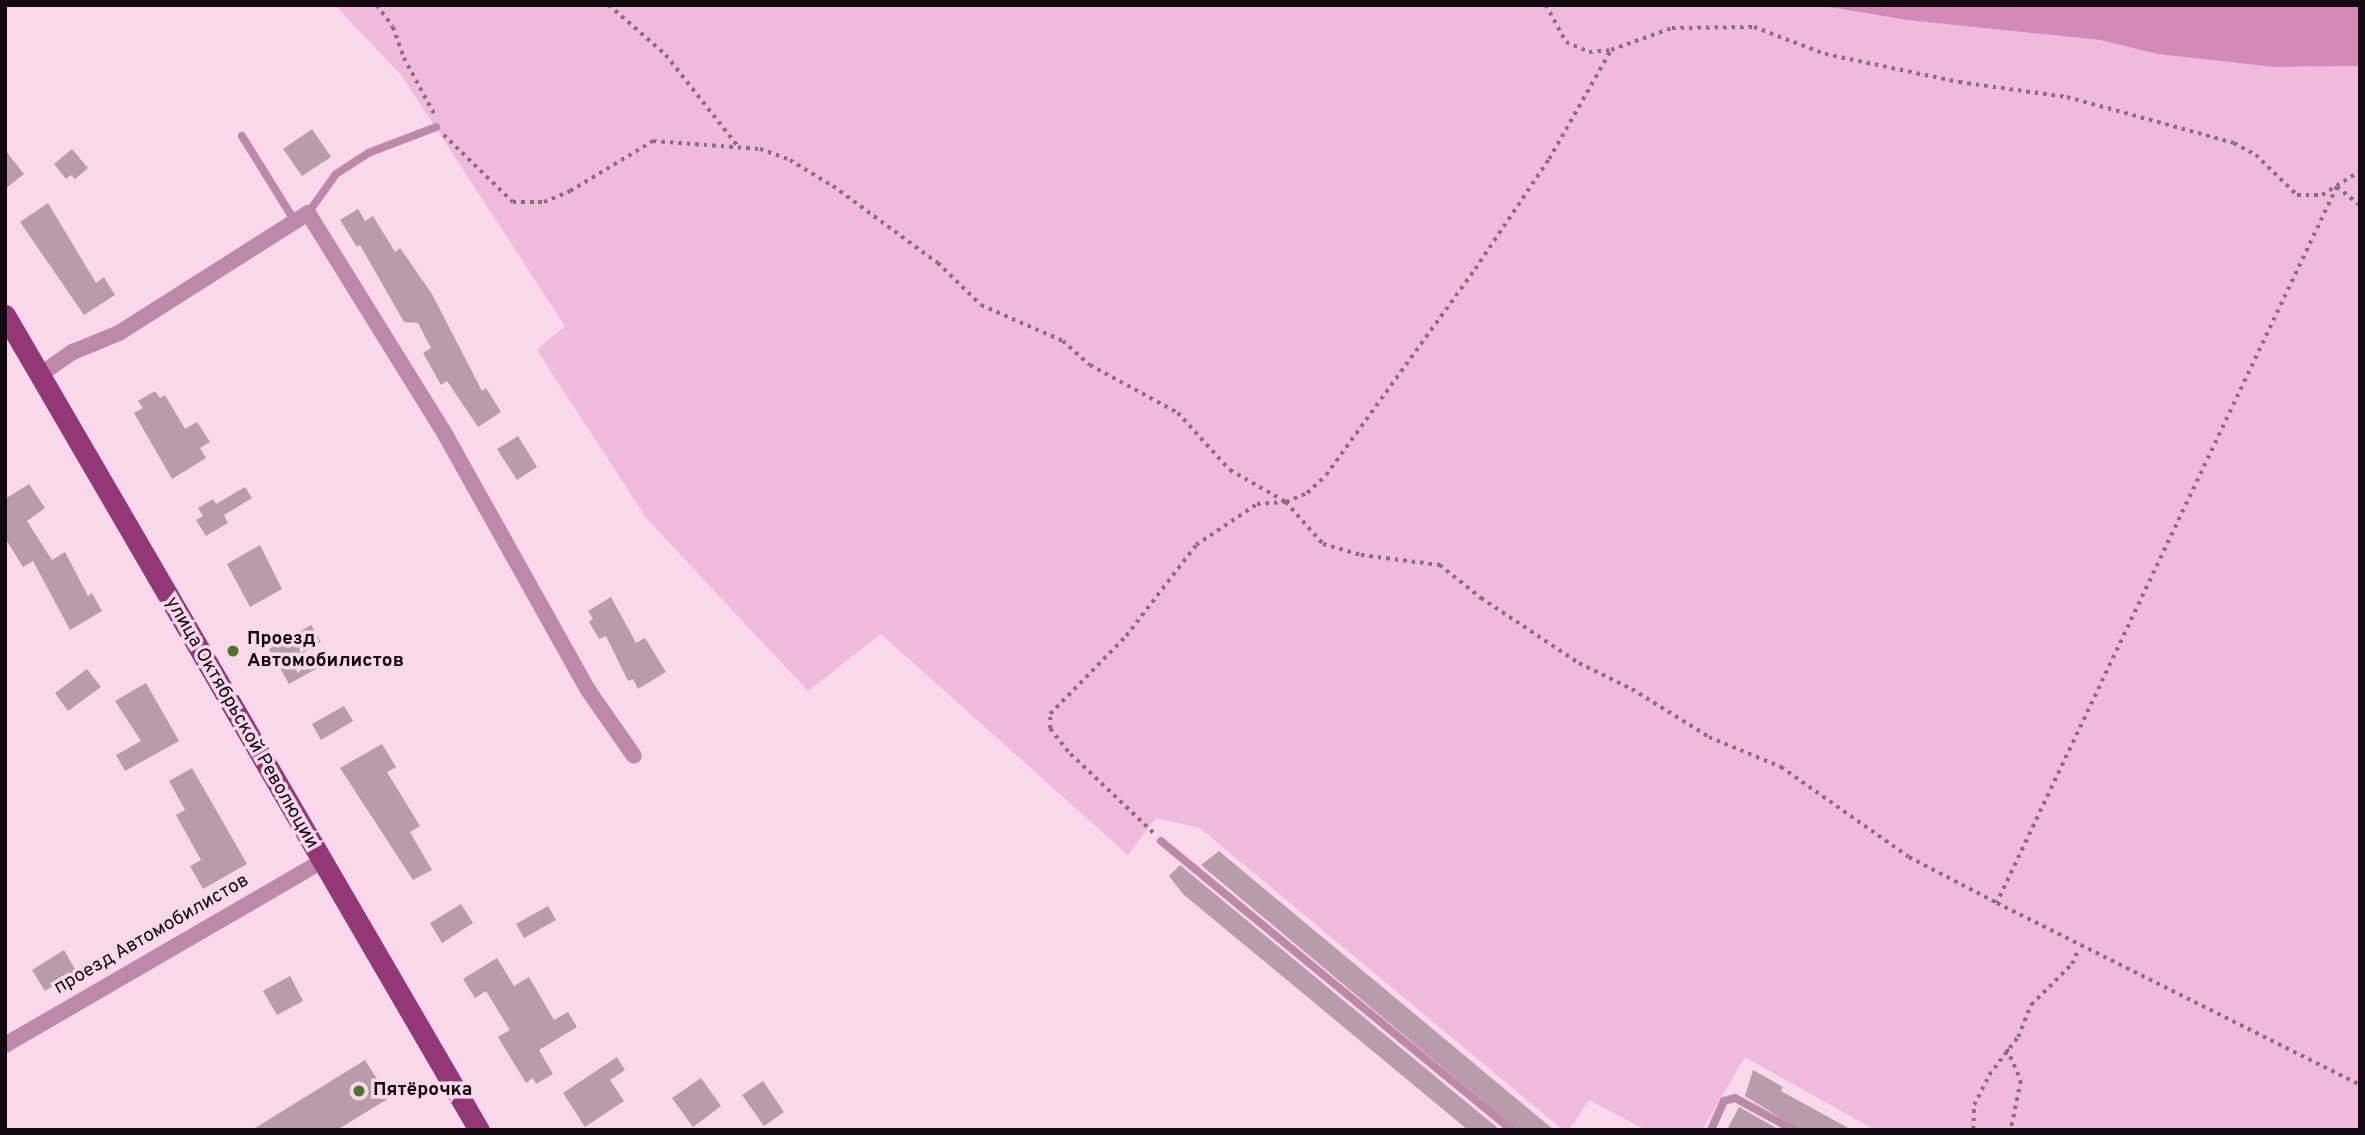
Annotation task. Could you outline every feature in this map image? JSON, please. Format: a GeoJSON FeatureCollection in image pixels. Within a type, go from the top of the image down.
{"type":"FeatureCollection","features":[{"type":"Feature","properties":{"kind":"main road","name":"улица Октябрьской Революции"},"geometry":{"type":"LineString","coordinates":[[5,315],[479,1130]]}},
{"type":"Feature","properties":{"kind":"street"},"geometry":{"type":"LineString","coordinates":[[41,374],[73,352],[129,327],[301,217],[446,436],[588,690],[634,756]]}},
{"type":"Feature","properties":{"kind":"street","name":"проезд Автомобилистов"},"geometry":{"type":"LineString","coordinates":[[5,1045],[321,862]]}},
{"type":"Feature","properties":{"kind":"lane"},"geometry":{"type":"LineString","coordinates":[[242,136],[301,217],[336,174],[368,153],[436,127]]}},
{"type":"Feature","properties":{"kind":"lane"},"geometry":{"type":"LineString","coordinates":[[1161,841],[1511,1130]]}},
{"type":"Feature","properties":{"kind":"lane"},"geometry":{"type":"LineString","coordinates":[[1711,1130],[1724,1101],[1735,1098],[1794,1130]]}},
{"type":"Feature","properties":{"kind":"path"},"geometry":{"type":"LineString","coordinates":[[377,5],[436,110],[436,127],[513,201],[544,202],[570,191],[653,141],[739,146],[790,160],[833,186],[938,263],[981,305],[1063,341],[1090,365],[1178,413],[1230,470],[1286,502],[1324,544],[1361,555],[1440,565],[1481,598],[1578,663],[1632,689],[1709,737],[1781,767],[1909,857],[2079,948],[2360,1085]]}},
{"type":"Feature","properties":{"kind":"path"},"geometry":{"type":"LineString","coordinates":[[609,5],[666,55],[739,146]]}},
{"type":"Feature","properties":{"kind":"path"},"geometry":{"type":"LineString","coordinates":[[1546,5],[1566,42],[1589,52],[1611,50],[1672,28],[1754,27],[1825,54],[1959,82],[2067,97],[2234,143],[2256,155],[2297,195],[2322,195],[2360,171]]}},
{"type":"Feature","properties":{"kind":"path"},"geometry":{"type":"LineString","coordinates":[[1161,841],[1068,752],[1050,729],[1050,714],[1126,636],[1196,545],[1257,504],[1286,502],[1307,493],[1326,475],[1475,269],[1549,159],[1611,50]]}},
{"type":"Feature","properties":{"kind":"path"},"geometry":{"type":"LineString","coordinates":[[2337,187],[2360,205]]}},
{"type":"Feature","properties":{"kind":"path"},"geometry":{"type":"LineString","coordinates":[[1997,904],[2337,187]]}},
{"type":"Feature","properties":{"kind":"path"},"geometry":{"type":"LineString","coordinates":[[1973,1130],[1974,1105],[2007,1049],[2018,1037],[2031,1005],[2071,964],[2079,948]]}},
{"type":"Feature","properties":{"kind":"path"},"geometry":{"type":"LineString","coordinates":[[2007,1049],[2021,1081],[2011,1130]]}},
{"type":"Feature","properties":{"kind":"shaded area"},"geometry":{"type":"Polygon","coordinates":[[[335,5],[1817,5],[1907,20],[2100,40],[2157,54],[2274,67],[2360,66],[2360,1130],[1875,1130],[1745,1057],[1702,1130],[1646,1130],[1589,1100],[1569,1130],[1563,1130],[1200,828],[1156,818],[1128,855],[881,634],[808,691],[647,519],[537,350],[565,326],[402,76],[335,5]]]}},
{"type":"Feature","properties":{"kind":"shaded area"},"geometry":{"type":"Polygon","coordinates":[[[1817,5],[2360,5],[2360,66],[2274,67],[2157,54],[2100,40],[1907,20],[1817,5]]]}},
{"type":"Feature","properties":{"kind":"building"},"geometry":{"type":"Polygon","coordinates":[[[312,129],[331,157],[302,176],[283,149],[312,129]]]}},
{"type":"Feature","properties":{"kind":"building"},"geometry":{"type":"Polygon","coordinates":[[[72,149],[88,168],[75,179],[71,175],[66,179],[54,164],[72,149]]]}},
{"type":"Feature","properties":{"kind":"building"},"geometry":{"type":"Polygon","coordinates":[[[5,150],[24,174],[5,189],[5,150]]]}},
{"type":"Feature","properties":{"kind":"building"},"geometry":{"type":"Polygon","coordinates":[[[48,203],[96,283],[104,277],[115,295],[84,315],[20,222],[48,203]]]}},
{"type":"Feature","properties":{"kind":"building"},"geometry":{"type":"Polygon","coordinates":[[[358,209],[365,221],[373,216],[395,252],[400,248],[432,294],[482,391],[486,388],[501,412],[478,427],[447,381],[441,385],[423,353],[431,348],[418,323],[404,322],[360,245],[357,247],[340,220],[358,209]]]}},
{"type":"Feature","properties":{"kind":"building"},"geometry":{"type":"Polygon","coordinates":[[[155,391],[160,398],[165,395],[185,429],[197,422],[210,442],[200,448],[206,458],[172,479],[134,413],[143,408],[138,401],[155,391]]]}},
{"type":"Feature","properties":{"kind":"building"},"geometry":{"type":"Polygon","coordinates":[[[518,436],[537,467],[517,480],[497,449],[518,436]]]}},
{"type":"Feature","properties":{"kind":"building"},"geometry":{"type":"Polygon","coordinates":[[[29,484],[45,508],[27,521],[52,560],[65,552],[88,596],[92,593],[102,611],[70,630],[33,561],[23,567],[5,538],[5,499],[29,484]]]}},
{"type":"Feature","properties":{"kind":"building"},"geometry":{"type":"Polygon","coordinates":[[[245,487],[252,498],[224,515],[228,523],[206,536],[196,520],[203,516],[198,508],[213,499],[216,504],[245,487]]]}},
{"type":"Feature","properties":{"kind":"building"},"geometry":{"type":"Polygon","coordinates":[[[260,545],[282,589],[250,607],[227,564],[260,545]]]}},
{"type":"Feature","properties":{"kind":"building"},"geometry":{"type":"Polygon","coordinates":[[[611,597],[636,643],[645,638],[666,672],[638,689],[633,679],[628,681],[606,636],[599,639],[589,622],[593,619],[588,611],[611,597]]]}},
{"type":"Feature","properties":{"kind":"building"},"geometry":{"type":"Polygon","coordinates":[[[311,625],[321,642],[305,651],[316,669],[289,684],[269,649],[311,625]]]}},
{"type":"Feature","properties":{"kind":"building"},"geometry":{"type":"Polygon","coordinates":[[[87,669],[101,687],[68,711],[55,693],[87,669]]]}},
{"type":"Feature","properties":{"kind":"building"},"geometry":{"type":"Polygon","coordinates":[[[146,683],[179,741],[125,771],[116,755],[141,741],[115,701],[146,683]]]}},
{"type":"Feature","properties":{"kind":"building"},"geometry":{"type":"Polygon","coordinates":[[[344,706],[353,721],[321,740],[312,724],[344,706]]]}},
{"type":"Feature","properties":{"kind":"building"},"geometry":{"type":"Polygon","coordinates":[[[382,744],[396,767],[387,772],[420,826],[410,832],[432,870],[413,880],[340,768],[382,744]]]}},
{"type":"Feature","properties":{"kind":"building"},"geometry":{"type":"Polygon","coordinates":[[[192,768],[247,864],[203,889],[190,866],[201,860],[176,815],[185,810],[169,781],[192,768]]]}},
{"type":"Feature","properties":{"kind":"building"},"geometry":{"type":"Polygon","coordinates":[[[1219,851],[1554,1130],[1517,1130],[1201,865],[1219,851]]]}},
{"type":"Feature","properties":{"kind":"building"},"geometry":{"type":"Polygon","coordinates":[[[1180,865],[1500,1130],[1468,1130],[1183,894],[1169,876],[1180,865]]]}},
{"type":"Feature","properties":{"kind":"building"},"geometry":{"type":"Polygon","coordinates":[[[461,904],[473,923],[442,943],[430,923],[461,904]]]}},
{"type":"Feature","properties":{"kind":"building"},"geometry":{"type":"Polygon","coordinates":[[[548,906],[556,920],[524,938],[516,924],[548,906]]]}},
{"type":"Feature","properties":{"kind":"building"},"geometry":{"type":"Polygon","coordinates":[[[64,950],[76,971],[45,991],[32,970],[64,950]]]}},
{"type":"Feature","properties":{"kind":"building"},"geometry":{"type":"Polygon","coordinates":[[[497,958],[514,986],[529,977],[554,1020],[568,1012],[577,1027],[539,1050],[553,1074],[536,1084],[533,1078],[526,1083],[498,1037],[510,1030],[486,991],[475,998],[463,979],[497,958]]]}},
{"type":"Feature","properties":{"kind":"building"},"geometry":{"type":"Polygon","coordinates":[[[290,976],[303,1001],[277,1015],[263,991],[290,976]]]}},
{"type":"Feature","properties":{"kind":"building"},"geometry":{"type":"Polygon","coordinates":[[[617,1057],[625,1070],[610,1080],[624,1101],[585,1127],[563,1093],[617,1057]]]}},
{"type":"Feature","properties":{"kind":"building"},"geometry":{"type":"Polygon","coordinates":[[[365,1060],[389,1098],[337,1130],[252,1130],[365,1060]]]}},
{"type":"Feature","properties":{"kind":"building"},"geometry":{"type":"Polygon","coordinates":[[[1753,1070],[1783,1087],[1781,1091],[1852,1130],[1800,1130],[1745,1096],[1753,1070]]]}},
{"type":"Feature","properties":{"kind":"building"},"geometry":{"type":"Polygon","coordinates":[[[701,1078],[721,1106],[693,1127],[672,1098],[701,1078]]]}},
{"type":"Feature","properties":{"kind":"building"},"geometry":{"type":"Polygon","coordinates":[[[763,1081],[784,1112],[764,1126],[742,1095],[763,1081]]]}},
{"type":"Feature","properties":{"kind":"building"},"geometry":{"type":"Polygon","coordinates":[[[1739,1107],[1780,1130],[1727,1130],[1739,1107]]]}},
{"type":"Feature","properties":{"kind":"place","name":"Проезд Автомобилистов"},"geometry":{"type":"Point","coordinates":[233,651]}},
{"type":"Feature","properties":{"kind":"place","name":"Пятёрочка"},"geometry":{"type":"Point","coordinates":[359,1091]}}]}
